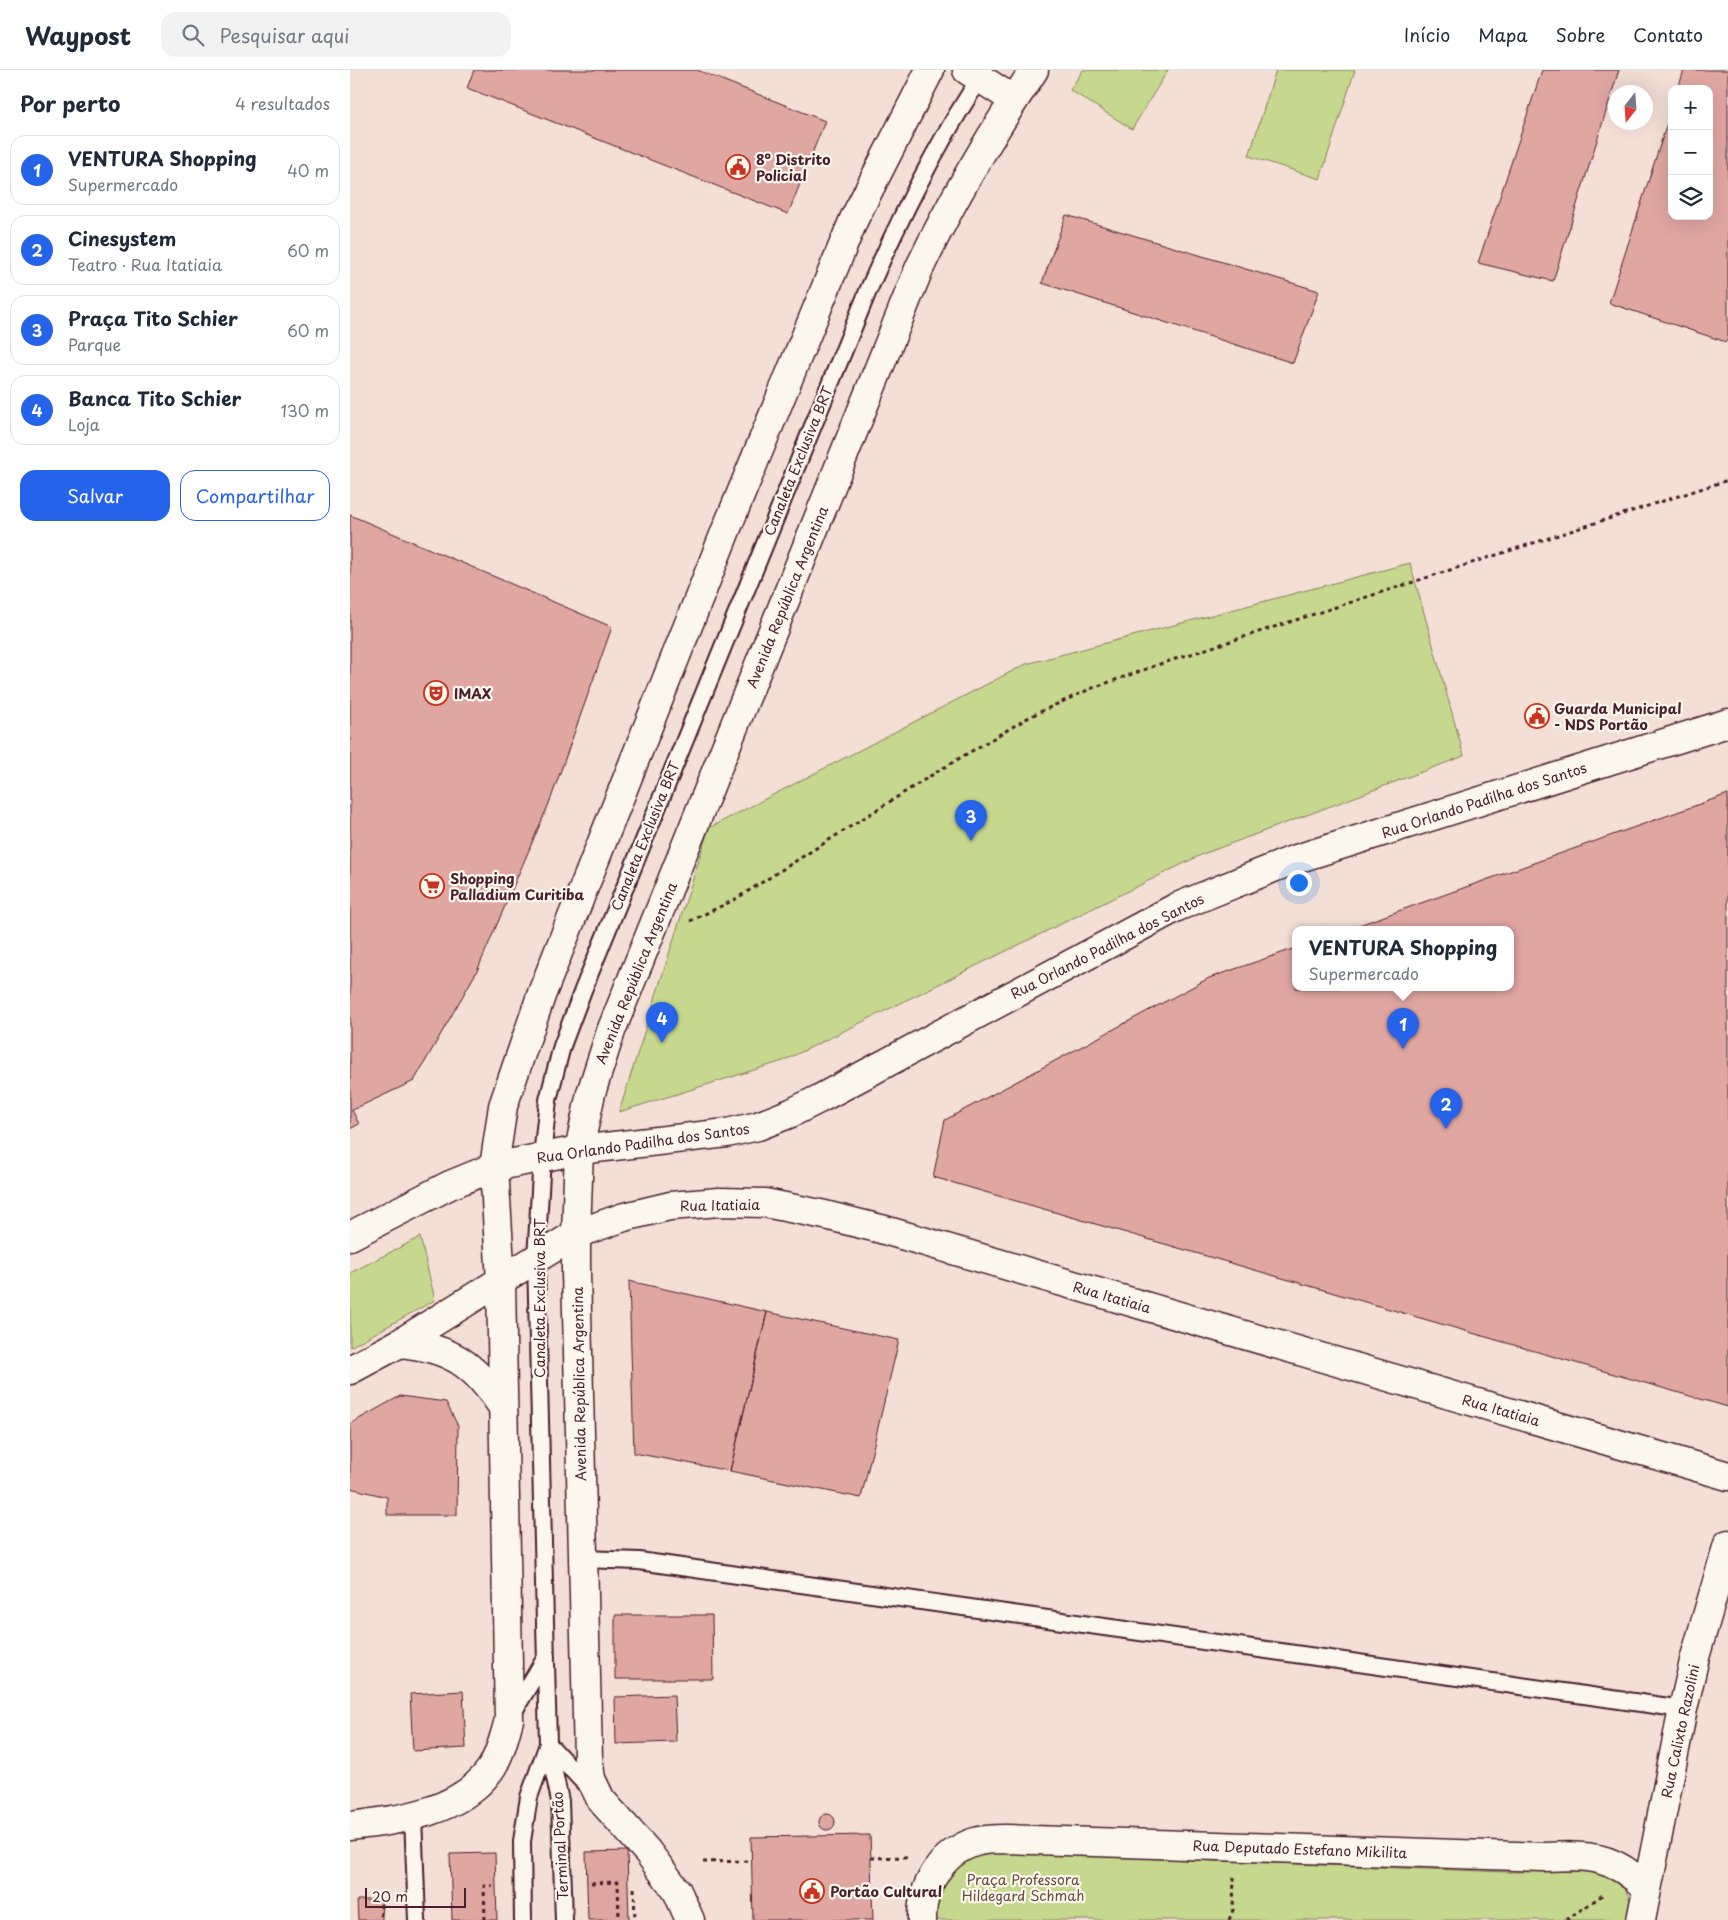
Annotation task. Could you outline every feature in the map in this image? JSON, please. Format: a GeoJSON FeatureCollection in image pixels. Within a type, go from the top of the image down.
{"type":"FeatureCollection","features":[{"type":"Feature","properties":{"kind":"street"},"geometry":{"type":"LineString","coordinates":[[350,1826],[413,1816],[454,1801],[475,1788],[490,1770],[501,1749],[509,1720],[500,1281],[494,1167],[503,1106],[546,983],[726,530],[854,219],[930,70]]}},
{"type":"Feature","properties":{"kind":"street","name":"Avenida República Argentina"},"geometry":{"type":"LineString","coordinates":[[690,1920],[677,1891],[647,1851],[601,1800],[591,1779],[588,1757],[576,1234],[579,1150],[599,1066],[919,268],[944,217],[975,162],[1034,70]]}},
{"type":"Feature","properties":{"kind":"street"},"geometry":{"type":"LineString","coordinates":[[977,73],[1014,100]]}},
{"type":"Feature","properties":{"kind":"street","name":"Rua Orlando Padilha dos Santos"},"geometry":{"type":"LineString","coordinates":[[350,1236],[450,1185],[494,1167],[579,1150],[727,1133],[758,1126],[819,1099],[1177,907],[1241,880],[1293,860],[1728,723]]}},
{"type":"Feature","properties":{"kind":"street","name":"Rua Itatiaia"},"geometry":{"type":"LineString","coordinates":[[350,1370],[400,1344],[576,1234],[624,1217],[670,1206],[709,1203],[765,1204],[825,1215],[881,1230],[1728,1476]]}},
{"type":"Feature","properties":{"kind":"street"},"geometry":{"type":"LineString","coordinates":[[400,1344],[438,1349],[458,1359],[490,1387],[502,1406]]}},
{"type":"Feature","properties":{"kind":"street","name":"Rua Calixto Razolini"},"geometry":{"type":"LineString","coordinates":[[1641,1920],[1695,1657],[1728,1544]]}},
{"type":"Feature","properties":{"kind":"street","name":"Rua Deputado Estefano Mikilita"},"geometry":{"type":"LineString","coordinates":[[922,1920],[925,1892],[936,1871],[948,1857],[958,1848],[977,1841],[1006,1839],[1544,1857],[1582,1855],[1608,1861],[1633,1874],[1647,1889]]}},
{"type":"Feature","properties":{"kind":"lane","name":"Canaleta Exclusiva BRT"},"geometry":{"type":"LineString","coordinates":[[548,1744],[536,1259],[542,1157],[548,1100],[562,1046],[590,971],[868,290],[898,223],[977,73]]}},
{"type":"Feature","properties":{"kind":"lane"},"geometry":{"type":"LineString","coordinates":[[583,1559],[639,1561],[1683,1709]]}},
{"type":"Feature","properties":{"kind":"lane"},"geometry":{"type":"LineString","coordinates":[[509,1720],[546,1657]]}},
{"type":"Feature","properties":{"kind":"lane"},"geometry":{"type":"LineString","coordinates":[[548,1744],[601,1800]]}},
{"type":"Feature","properties":{"kind":"lane","name":"Terminal Portão"},"geometry":{"type":"LineString","coordinates":[[523,1920],[522,1842],[529,1797],[548,1744]]}},
{"type":"Feature","properties":{"kind":"lane","name":"Terminal Portão"},"geometry":{"type":"LineString","coordinates":[[548,1744],[560,1801],[564,1920]]}},
{"type":"Feature","properties":{"kind":"lane"},"geometry":{"type":"LineString","coordinates":[[413,1816],[418,1920]]}},
{"type":"Feature","properties":{"kind":"path"},"geometry":{"type":"LineString","coordinates":[[649,940],[734,900],[943,768],[1030,716],[1090,689],[1160,664],[1728,480]]}},
{"type":"Feature","properties":{"kind":"path"},"geometry":{"type":"LineString","coordinates":[[871,1858],[907,1857]]}},
{"type":"Feature","properties":{"kind":"path"},"geometry":{"type":"LineString","coordinates":[[703,1862],[752,1861]]}},
{"type":"Feature","properties":{"kind":"path"},"geometry":{"type":"LineString","coordinates":[[1229,1920],[1233,1910],[1234,1875]]}},
{"type":"Feature","properties":{"kind":"path"},"geometry":{"type":"LineString","coordinates":[[591,1883],[618,1882],[619,1920]]}},
{"type":"Feature","properties":{"kind":"path"},"geometry":{"type":"LineString","coordinates":[[634,1884],[635,1920]]}},
{"type":"Feature","properties":{"kind":"path"},"geometry":{"type":"LineString","coordinates":[[485,1920],[484,1886],[493,1886]]}},
{"type":"Feature","properties":{"kind":"path"},"geometry":{"type":"LineString","coordinates":[[1566,1920],[1610,1890]]}},
{"type":"Feature","properties":{"kind":"path"},"geometry":{"type":"LineString","coordinates":[[381,1904],[381,1920]]}},
{"type":"Feature","properties":{"kind":"green space"},"geometry":{"type":"Polygon","coordinates":[[[1083,70],[1168,70],[1132,129],[1070,90],[1083,70]]]}},
{"type":"Feature","properties":{"kind":"green space"},"geometry":{"type":"Polygon","coordinates":[[[1276,70],[1355,70],[1320,179],[1249,156],[1276,70]]]}},
{"type":"Feature","properties":{"kind":"green space"},"geometry":{"type":"Polygon","coordinates":[[[1410,563],[1464,756],[1203,854],[783,1061],[619,1112],[709,828],[1026,664],[1410,563]]]}},
{"type":"Feature","properties":{"kind":"green space"},"geometry":{"type":"Polygon","coordinates":[[[420,1237],[435,1300],[350,1347],[350,1273],[420,1237]]]}},
{"type":"Feature","properties":{"kind":"green space","name":"Praça Professora Hildegard Schmah"},"geometry":{"type":"Polygon","coordinates":[[[1006,1853],[1507,1872],[1593,1869],[1622,1883],[1631,1902],[1630,1920],[935,1920],[938,1899],[942,1888],[947,1878],[962,1862],[982,1854],[1006,1853]]]}},
{"type":"Feature","properties":{"kind":"building","name":"8° Distrito Policial"},"geometry":{"type":"Polygon","coordinates":[[[474,70],[697,70],[825,121],[788,214],[467,88],[474,70]]]}},
{"type":"Feature","properties":{"kind":"building"},"geometry":{"type":"Polygon","coordinates":[[[1542,70],[1619,70],[1614,85],[1608,85],[1608,105],[1553,281],[1478,263],[1542,70]]]}},
{"type":"Feature","properties":{"kind":"building"},"geometry":{"type":"Polygon","coordinates":[[[1684,70],[1728,70],[1728,337],[1726,342],[1609,303],[1668,120],[1668,220],[1713,220],[1713,85],[1679,85],[1684,70]]]}},
{"type":"Feature","properties":{"kind":"building"},"geometry":{"type":"Polygon","coordinates":[[[1066,215],[1319,291],[1293,363],[1042,283],[1066,215]]]}},
{"type":"Feature","properties":{"kind":"building","name":"Shopping Palladium Curitiba"},"geometry":{"type":"Polygon","coordinates":[[[350,515],[612,627],[550,801],[477,971],[414,1081],[352,1110],[359,1124],[350,1129],[350,515]]]}},
{"type":"Feature","properties":{"kind":"building"},"geometry":{"type":"Polygon","coordinates":[[[1728,794],[1728,1407],[933,1177],[945,1120],[1209,978],[1292,949],[1292,991],[1514,991],[1514,926],[1356,926],[1728,794]]]}},
{"type":"Feature","properties":{"kind":"building"},"geometry":{"type":"Polygon","coordinates":[[[629,1281],[767,1312],[730,1471],[634,1453],[629,1281]]]}},
{"type":"Feature","properties":{"kind":"building"},"geometry":{"type":"Polygon","coordinates":[[[767,1312],[899,1340],[861,1498],[730,1471],[767,1312]]]}},
{"type":"Feature","properties":{"kind":"building"},"geometry":{"type":"Polygon","coordinates":[[[400,1396],[446,1402],[458,1426],[457,1515],[387,1515],[387,1497],[350,1488],[350,1424],[400,1396]]]}},
{"type":"Feature","properties":{"kind":"building"},"geometry":{"type":"Polygon","coordinates":[[[615,1615],[712,1615],[713,1679],[615,1679],[615,1615]]]}},
{"type":"Feature","properties":{"kind":"building"},"geometry":{"type":"Polygon","coordinates":[[[463,1691],[466,1748],[413,1751],[410,1694],[463,1691]]]}},
{"type":"Feature","properties":{"kind":"building"},"geometry":{"type":"Polygon","coordinates":[[[674,1695],[676,1742],[616,1744],[615,1697],[674,1695]]]}},
{"type":"Feature","properties":{"kind":"building"},"geometry":{"type":"Polygon","coordinates":[[[824,1814],[830,1814],[835,1819],[833,1828],[824,1830],[819,1825],[819,1819],[824,1814]]]}},
{"type":"Feature","properties":{"kind":"building","name":"Portão Cultural"},"geometry":{"type":"Polygon","coordinates":[[[870,1835],[873,1920],[753,1920],[751,1837],[870,1835]]]}},
{"type":"Feature","properties":{"kind":"building"},"geometry":{"type":"Polygon","coordinates":[[[627,1851],[629,1920],[588,1920],[586,1852],[627,1851]]]}},
{"type":"Feature","properties":{"kind":"building"},"geometry":{"type":"Polygon","coordinates":[[[495,1853],[497,1920],[452,1920],[450,1854],[495,1853]]]}},
{"type":"Feature","properties":{"kind":"building"},"geometry":{"type":"Polygon","coordinates":[[[357,1900],[381,1900],[382,1920],[358,1920],[357,1900]]]}},
{"type":"Feature","properties":{"kind":"place","name":"8° Distrito Policial"},"geometry":{"type":"Point","coordinates":[738,167]}},
{"type":"Feature","properties":{"kind":"place","name":"IMAX"},"geometry":{"type":"Point","coordinates":[436,693]}},
{"type":"Feature","properties":{"kind":"place","name":"Guarda Municipal - NDS Portão"},"geometry":{"type":"Point","coordinates":[1537,716]}},
{"type":"Feature","properties":{"kind":"place","name":"Praça Tito Schier"},"geometry":{"type":"Point","coordinates":[971,841]}},
{"type":"Feature","properties":{"kind":"place","name":"Shopping Palladium Curitiba"},"geometry":{"type":"Point","coordinates":[432,886]}},
{"type":"Feature","properties":{"kind":"place","name":"Banca Tito Schier"},"geometry":{"type":"Point","coordinates":[662,1043]}},
{"type":"Feature","properties":{"kind":"place","name":"VENTURA Shopping"},"geometry":{"type":"Point","coordinates":[1403,1049]}},
{"type":"Feature","properties":{"kind":"place","name":"Cinesystem"},"geometry":{"type":"Point","coordinates":[1446,1129]}},
{"type":"Feature","properties":{"kind":"place","name":"Portão Cultural"},"geometry":{"type":"Point","coordinates":[812,1891]}}]}
